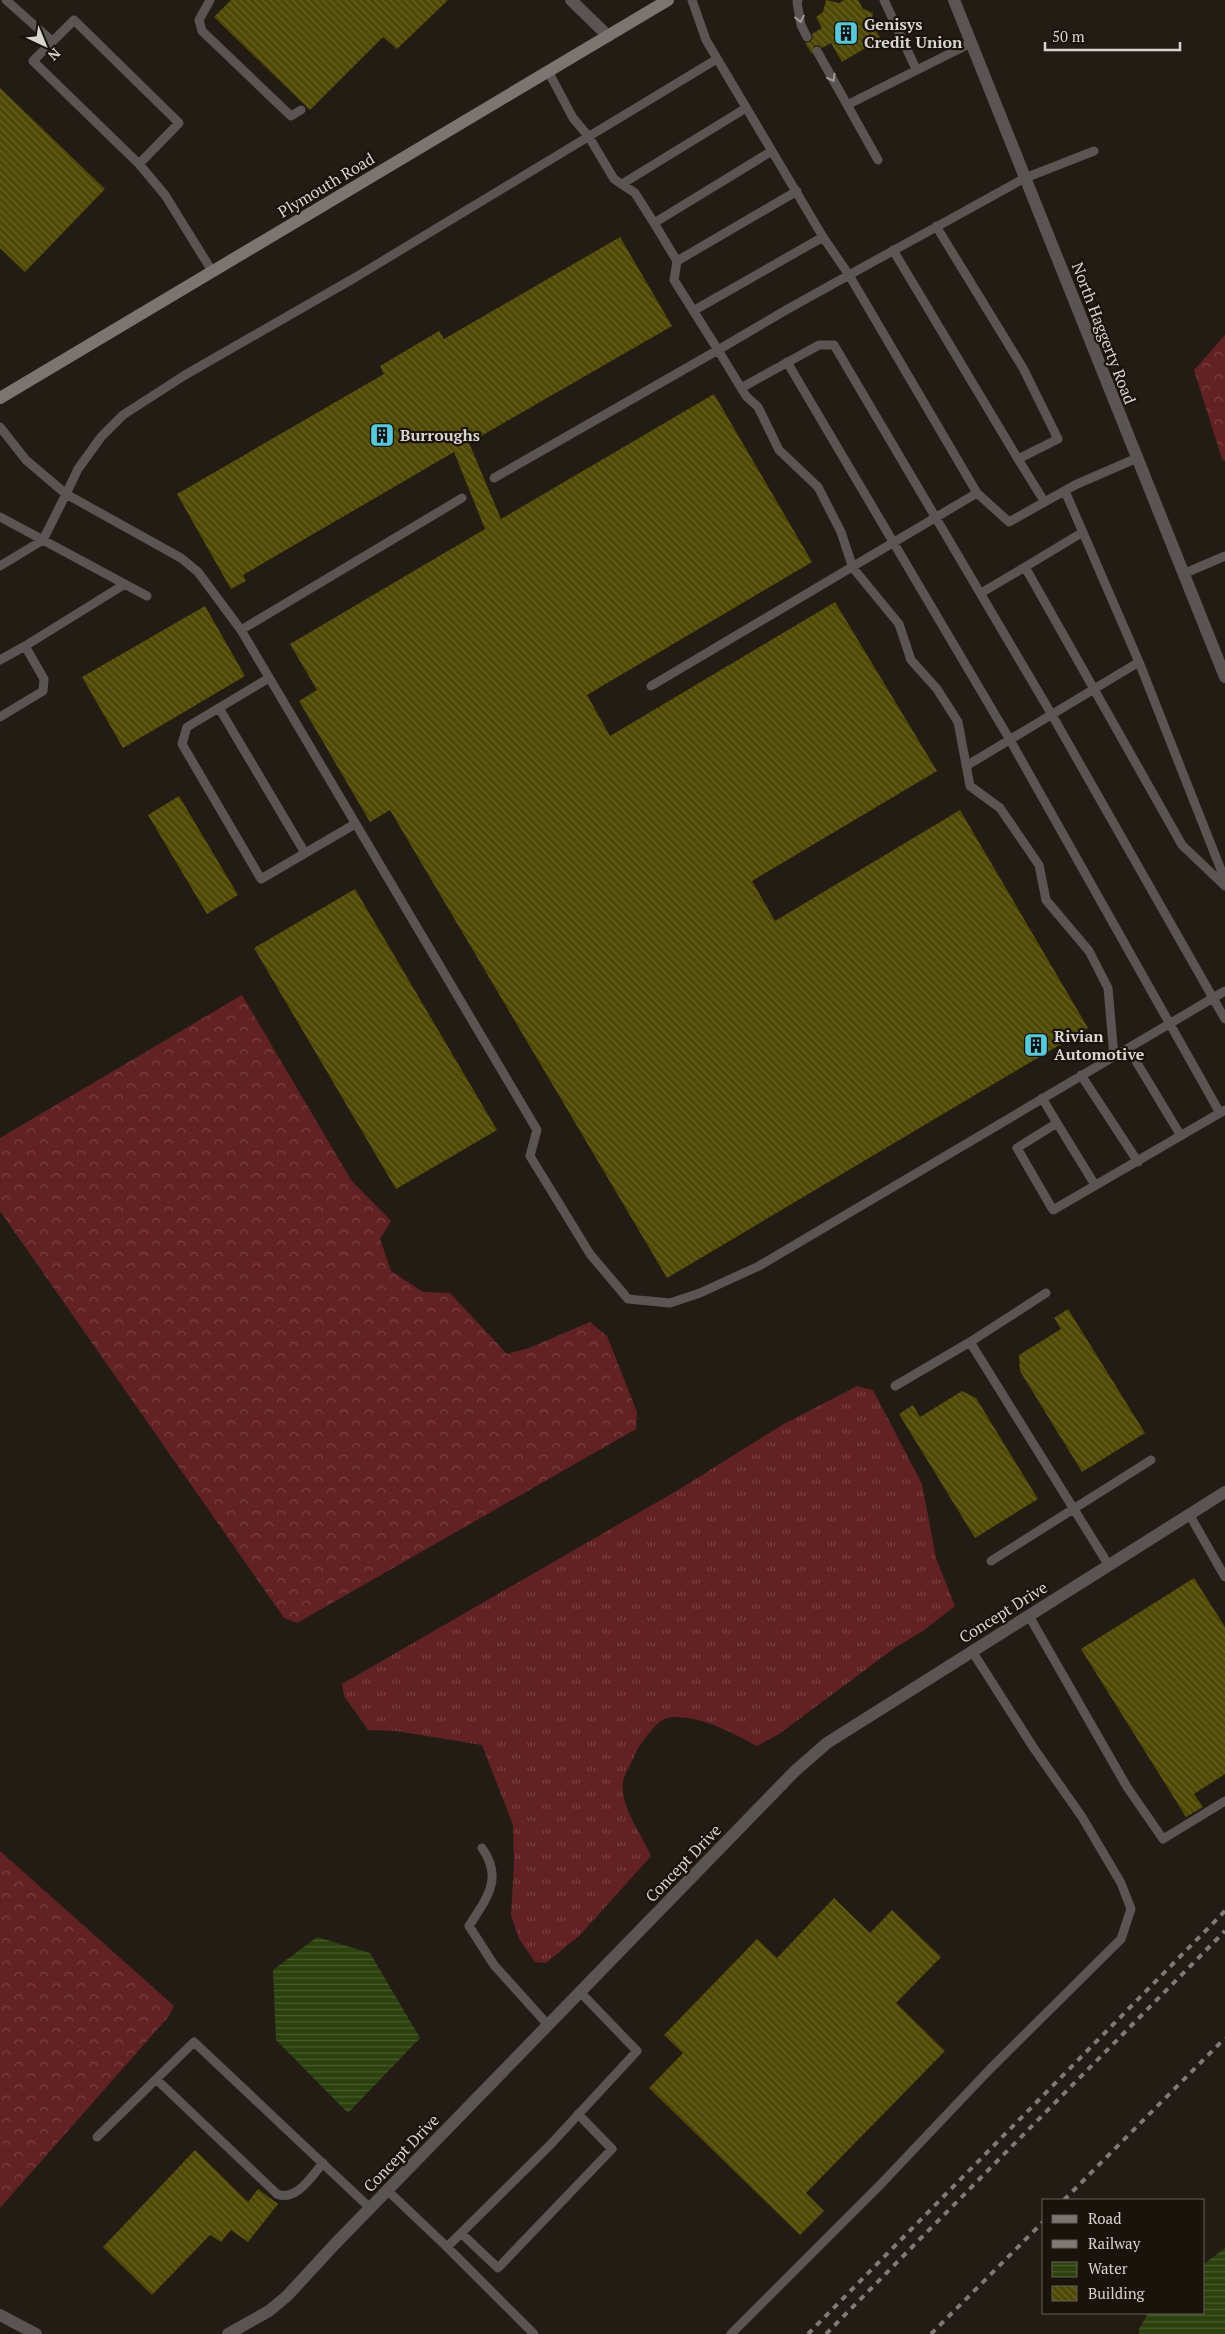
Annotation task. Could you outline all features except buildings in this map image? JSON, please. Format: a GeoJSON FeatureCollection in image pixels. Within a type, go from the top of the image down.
{"type":"FeatureCollection","features":[{"type":"Feature","properties":{"kind":"main road","name":"Plymouth Road"},"geometry":{"type":"LineString","coordinates":[[0,398],[668,0]]}},
{"type":"Feature","properties":{"kind":"street"},"geometry":{"type":"LineString","coordinates":[[571,0],[608,36]]}},
{"type":"Feature","properties":{"kind":"street","name":"North Haggerty Road"},"geometry":{"type":"LineString","coordinates":[[954,0],[1225,677]]}},
{"type":"Feature","properties":{"kind":"street","name":"Concept Drive"},"geometry":{"type":"LineString","coordinates":[[228,2334],[269,2311],[287,2296],[387,2190],[795,1770],[827,1743],[1108,1564],[1225,1492]]}},
{"type":"Feature","properties":{"kind":"street"},"geometry":{"type":"LineString","coordinates":[[0,2315],[36,2334]]}},
{"type":"Feature","properties":{"kind":"lane"},"geometry":{"type":"LineString","coordinates":[[6,0],[52,41]]}},
{"type":"Feature","properties":{"kind":"lane"},"geometry":{"type":"LineString","coordinates":[[210,0],[199,20],[202,31],[291,116],[301,110]]}},
{"type":"Feature","properties":{"kind":"lane"},"geometry":{"type":"LineString","coordinates":[[692,0],[706,40],[849,275],[977,493],[1009,522],[1064,491],[1136,458]]}},
{"type":"Feature","properties":{"kind":"lane"},"geometry":{"type":"LineString","coordinates":[[798,0],[800,25],[807,37]]}},
{"type":"Feature","properties":{"kind":"lane"},"geometry":{"type":"LineString","coordinates":[[884,0],[916,69]]}},
{"type":"Feature","properties":{"kind":"lane"},"geometry":{"type":"LineString","coordinates":[[138,164],[179,123],[74,20],[33,61],[138,164],[165,195],[212,271]]}},
{"type":"Feature","properties":{"kind":"lane"},"geometry":{"type":"LineString","coordinates":[[847,105],[971,43]]}},
{"type":"Feature","properties":{"kind":"lane"},"geometry":{"type":"LineString","coordinates":[[817,51],[878,160]]}},
{"type":"Feature","properties":{"kind":"lane"},"geometry":{"type":"LineString","coordinates":[[0,566],[43,540],[78,469],[95,445],[122,415],[185,374],[356,277],[506,184],[717,59]]}},
{"type":"Feature","properties":{"kind":"lane"},"geometry":{"type":"LineString","coordinates":[[548,71],[573,118],[588,137],[614,179],[635,193],[654,223],[677,261],[674,280],[741,388],[758,407],[779,450],[818,487],[841,532],[853,568],[898,624],[911,660],[937,689],[958,722],[970,786],[1000,808],[1039,865],[1046,900],[1089,951],[1108,988],[1114,1056]]}},
{"type":"Feature","properties":{"kind":"lane"},"geometry":{"type":"LineString","coordinates":[[622,184],[746,108]]}},
{"type":"Feature","properties":{"kind":"lane"},"geometry":{"type":"LineString","coordinates":[[654,223],[772,151]]}},
{"type":"Feature","properties":{"kind":"lane"},"geometry":{"type":"LineString","coordinates":[[494,478],[936,226],[1026,178],[1094,151]]}},
{"type":"Feature","properties":{"kind":"lane"},"geometry":{"type":"LineString","coordinates":[[677,261],[797,192]]}},
{"type":"Feature","properties":{"kind":"lane"},"geometry":{"type":"LineString","coordinates":[[936,226],[1023,368],[1058,439],[1018,459]]}},
{"type":"Feature","properties":{"kind":"lane"},"geometry":{"type":"LineString","coordinates":[[693,311],[824,236]]}},
{"type":"Feature","properties":{"kind":"lane"},"geometry":{"type":"LineString","coordinates":[[894,250],[1044,502]]}},
{"type":"Feature","properties":{"kind":"lane"},"geometry":{"type":"LineString","coordinates":[[741,388],[819,345],[834,345],[1052,715],[1225,1019]]}},
{"type":"Feature","properties":{"kind":"lane"},"geometry":{"type":"LineString","coordinates":[[787,362],[1010,740],[1170,1022],[1223,1111],[1053,1210],[1017,1148],[1057,1123]]}},
{"type":"Feature","properties":{"kind":"lane"},"geometry":{"type":"LineString","coordinates":[[0,427],[26,460],[50,483],[66,494],[181,558],[198,572],[241,630],[537,1130],[530,1156],[590,1254],[628,1299],[670,1303],[700,1293],[759,1266],[1225,991]]}},
{"type":"Feature","properties":{"kind":"lane"},"geometry":{"type":"LineString","coordinates":[[1064,491],[1139,662],[1225,880]]}},
{"type":"Feature","properties":{"kind":"lane"},"geometry":{"type":"LineString","coordinates":[[651,686],[977,493]]}},
{"type":"Feature","properties":{"kind":"lane"},"geometry":{"type":"LineString","coordinates":[[241,630],[462,498]]}},
{"type":"Feature","properties":{"kind":"lane"},"geometry":{"type":"LineString","coordinates":[[0,517],[147,596]]}},
{"type":"Feature","properties":{"kind":"lane"},"geometry":{"type":"LineString","coordinates":[[981,593],[1083,532]]}},
{"type":"Feature","properties":{"kind":"lane"},"geometry":{"type":"LineString","coordinates":[[1183,574],[1225,556]]}},
{"type":"Feature","properties":{"kind":"lane"},"geometry":{"type":"LineString","coordinates":[[1025,567],[1182,845],[1225,886]]}},
{"type":"Feature","properties":{"kind":"lane"},"geometry":{"type":"LineString","coordinates":[[0,660],[125,584]]}},
{"type":"Feature","properties":{"kind":"lane"},"geometry":{"type":"LineString","coordinates":[[0,717],[43,691],[44,679],[24,646]]}},
{"type":"Feature","properties":{"kind":"lane"},"geometry":{"type":"LineString","coordinates":[[966,766],[1139,662]]}},
{"type":"Feature","properties":{"kind":"lane"},"geometry":{"type":"LineString","coordinates":[[268,678],[187,727],[182,744],[261,879],[355,824]]}},
{"type":"Feature","properties":{"kind":"lane"},"geometry":{"type":"LineString","coordinates":[[219,708],[305,853]]}},
{"type":"Feature","properties":{"kind":"lane"},"geometry":{"type":"LineString","coordinates":[[1128,1048],[1181,1136]]}},
{"type":"Feature","properties":{"kind":"lane"},"geometry":{"type":"LineString","coordinates":[[1082,1075],[1138,1162]]}},
{"type":"Feature","properties":{"kind":"lane"},"geometry":{"type":"LineString","coordinates":[[1042,1098],[1095,1185]]}},
{"type":"Feature","properties":{"kind":"lane"},"geometry":{"type":"LineString","coordinates":[[895,1386],[970,1342],[1046,1293]]}},
{"type":"Feature","properties":{"kind":"lane"},"geometry":{"type":"LineString","coordinates":[[970,1342],[1108,1564]]}},
{"type":"Feature","properties":{"kind":"lane"},"geometry":{"type":"LineString","coordinates":[[991,1561],[1151,1460]]}},
{"type":"Feature","properties":{"kind":"lane"},"geometry":{"type":"LineString","coordinates":[[1189,1514],[1225,1577]]}},
{"type":"Feature","properties":{"kind":"lane"},"geometry":{"type":"LineString","coordinates":[[1029,1616],[1127,1787],[1163,1839],[1225,1801]]}},
{"type":"Feature","properties":{"kind":"lane"},"geometry":{"type":"LineString","coordinates":[[731,2334],[880,2185],[990,2069],[1122,1939],[1131,1908],[1121,1883],[1082,1817],[1033,1747],[972,1651]]}},
{"type":"Feature","properties":{"kind":"lane"},"geometry":{"type":"LineString","coordinates":[[482,1848],[489,1858],[493,1870],[490,1892],[469,1926],[494,1965],[548,2025]]}},
{"type":"Feature","properties":{"kind":"lane"},"geometry":{"type":"LineString","coordinates":[[447,2248],[578,2114],[637,2050],[580,1992]]}},
{"type":"Feature","properties":{"kind":"lane"},"geometry":{"type":"LineString","coordinates":[[97,2137],[194,2042],[370,2208]]}},
{"type":"Feature","properties":{"kind":"lane"},"geometry":{"type":"LineString","coordinates":[[156,2079],[277,2194],[283,2197],[295,2194],[323,2163]]}},
{"type":"Feature","properties":{"kind":"lane"},"geometry":{"type":"LineString","coordinates":[[461,2233],[498,2268],[612,2149],[578,2114]]}},
{"type":"Feature","properties":{"kind":"lane"},"geometry":{"type":"LineString","coordinates":[[387,2190],[534,2334]]}},
{"type":"Feature","properties":{"kind":"green space"},"geometry":{"type":"Polygon","coordinates":[[[1225,335],[1225,461],[1222,459],[1194,370],[1225,335]]]}},
{"type":"Feature","properties":{"kind":"green space"},"geometry":{"type":"Polygon","coordinates":[[[242,995],[351,1180],[391,1221],[380,1239],[391,1271],[423,1292],[450,1293],[507,1354],[529,1348],[590,1322],[607,1336],[637,1412],[636,1429],[297,1623],[284,1618],[0,1211],[0,1138],[242,995]]]}},
{"type":"Feature","properties":{"kind":"green space"},"geometry":{"type":"Polygon","coordinates":[[[857,1386],[873,1390],[922,1484],[936,1558],[955,1606],[923,1631],[896,1647],[779,1734],[757,1746],[713,1725],[689,1718],[667,1718],[658,1723],[637,1750],[623,1782],[623,1792],[628,1811],[651,1856],[580,1935],[546,1963],[535,1962],[519,1939],[511,1915],[514,1863],[513,1825],[482,1745],[396,1731],[368,1730],[344,1696],[342,1684],[678,1490],[782,1425],[857,1386]]]}},
{"type":"Feature","properties":{"kind":"green space"},"geometry":{"type":"Polygon","coordinates":[[[0,1851],[174,2006],[169,2016],[0,2208],[0,1851]]]}},
{"type":"Feature","properties":{"kind":"water"},"geometry":{"type":"Polygon","coordinates":[[[317,1937],[370,1953],[420,2038],[348,2113],[276,2040],[273,1970],[317,1937]]]}},
{"type":"Feature","properties":{"kind":"water"},"geometry":{"type":"Polygon","coordinates":[[[1225,2248],[1225,2334],[1139,2334],[1139,2329],[1147,2314],[1205,2314],[1205,2263],[1225,2248]]]}},
{"type":"Feature","properties":{"kind":"railway"},"geometry":{"type":"LineString","coordinates":[[808,2334],[1225,1911]]}},
{"type":"Feature","properties":{"kind":"railway"},"geometry":{"type":"LineString","coordinates":[[826,2334],[1225,1931]]}},
{"type":"Feature","properties":{"kind":"railway"},"geometry":{"type":"LineString","coordinates":[[1065,2199],[1225,2038]]}},
{"type":"Feature","properties":{"kind":"railway"},"geometry":{"type":"LineString","coordinates":[[931,2334],[1042,2223]]}},
{"type":"Feature","properties":{"kind":"place","name":"Genisys Credit Union"},"geometry":{"type":"Point","coordinates":[846,33]}},
{"type":"Feature","properties":{"kind":"place","name":"Burroughs"},"geometry":{"type":"Point","coordinates":[382,435]}},
{"type":"Feature","properties":{"kind":"place","name":"Rivian Automotive"},"geometry":{"type":"Point","coordinates":[1036,1045]}}]}
